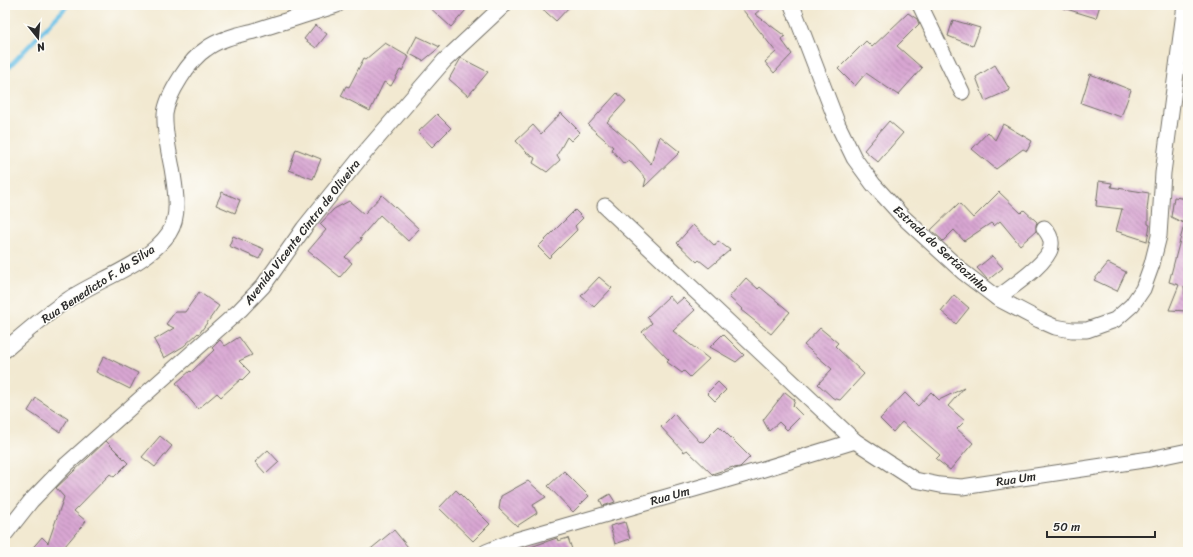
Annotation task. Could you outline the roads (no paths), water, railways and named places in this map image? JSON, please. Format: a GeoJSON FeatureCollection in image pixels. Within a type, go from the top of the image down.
{"type":"FeatureCollection","features":[{"type":"Feature","properties":{"kind":"street","name":"Rua Benedicto F. da Silva"},"geometry":{"type":"LineString","coordinates":[[5,350],[32,326],[70,298],[152,251],[169,232],[176,212],[175,184],[168,149],[165,115],[168,101],[194,59],[206,48],[226,39],[337,5]]}},
{"type":"Feature","properties":{"kind":"street","name":"Avenida Vicente Cintra de Oliveira"},"geometry":{"type":"LineString","coordinates":[[5,534],[31,501],[66,464],[240,310],[262,286],[304,228],[361,157],[444,61],[504,5]]}},
{"type":"Feature","properties":{"kind":"street","name":"Estrada do Sertãozinho"},"geometry":{"type":"LineString","coordinates":[[792,5],[838,125],[854,158],[873,184],[903,217],[964,272],[997,298],[1054,327],[1072,330],[1087,330],[1116,320],[1132,305],[1143,289],[1152,264],[1158,236],[1163,173],[1185,5]]}},
{"type":"Feature","properties":{"kind":"street"},"geometry":{"type":"LineString","coordinates":[[920,5],[962,92]]}},
{"type":"Feature","properties":{"kind":"street","name":"Rua Um"},"geometry":{"type":"LineString","coordinates":[[605,206],[855,441],[915,480],[940,485],[962,487],[1188,452]]}},
{"type":"Feature","properties":{"kind":"street"},"geometry":{"type":"LineString","coordinates":[[997,298],[1032,272],[1049,253],[1052,246],[1051,239],[1044,228]]}},
{"type":"Feature","properties":{"kind":"street","name":"Rua Um"},"geometry":{"type":"LineString","coordinates":[[486,552],[521,538],[757,471],[855,441]]}},
{"type":"Feature","properties":{"kind":"waterway"},"geometry":{"type":"LineString","coordinates":[[5,71],[68,5]]}}]}
